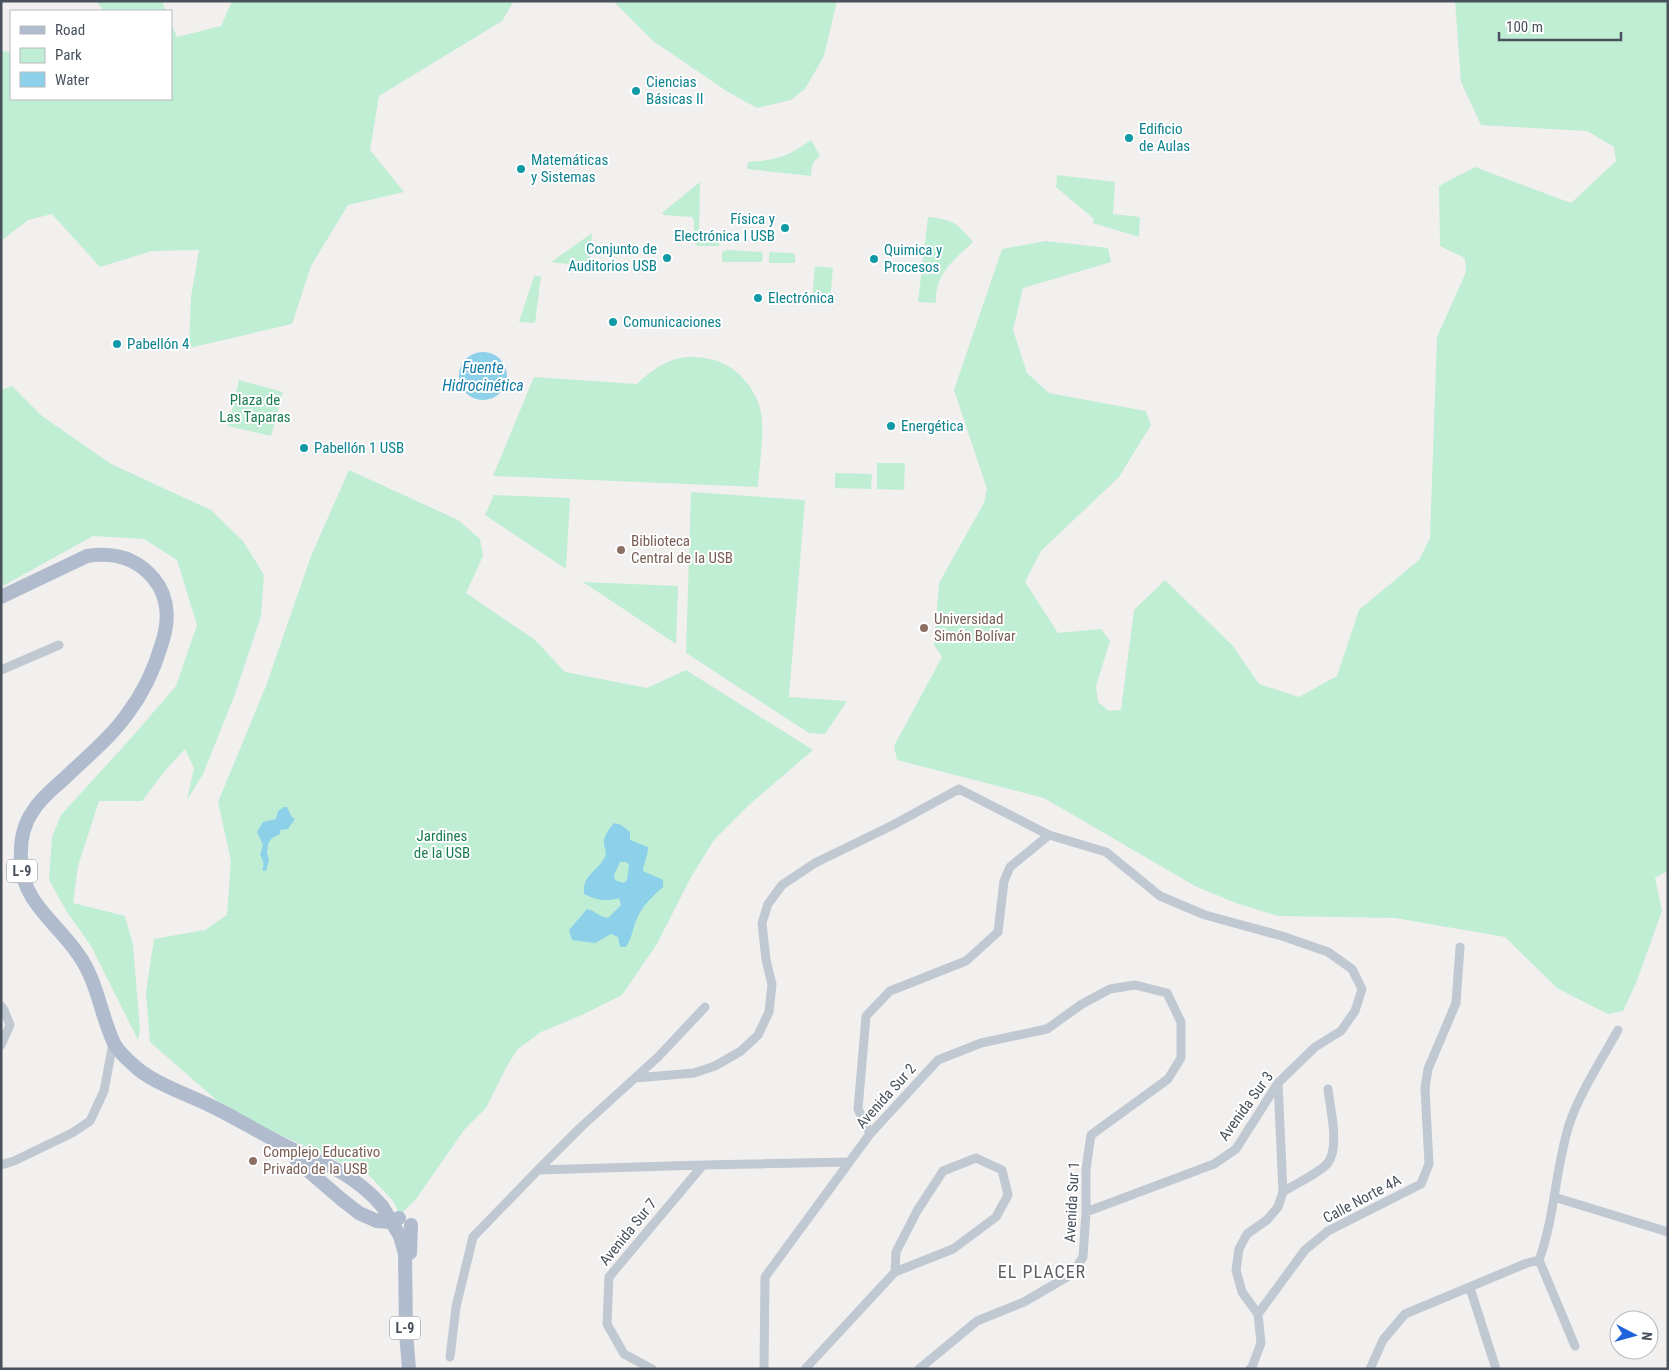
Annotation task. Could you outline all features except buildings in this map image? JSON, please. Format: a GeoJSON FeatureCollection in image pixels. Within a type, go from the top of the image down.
{"type":"FeatureCollection","features":[{"type":"Feature","properties":{"kind":"main road","name":"L-9"},"geometry":{"type":"LineString","coordinates":[[1,597],[87,556],[100,554],[116,556],[140,566],[155,580],[164,596],[167,618],[164,637],[142,693],[127,715],[107,737],[38,803],[26,824],[22,840],[20,862],[23,878],[30,895],[40,910],[83,961],[90,973],[113,1043],[139,1070],[174,1090],[214,1108],[292,1150],[339,1171],[371,1194],[382,1206],[400,1236],[405,1254],[406,1333],[409,1369]]}},
{"type":"Feature","properties":{"kind":"main road"},"geometry":{"type":"LineString","coordinates":[[292,1150],[297,1161],[359,1213],[377,1221],[390,1222],[399,1218]]}},
{"type":"Feature","properties":{"kind":"main road"},"geometry":{"type":"LineString","coordinates":[[406,1286],[410,1261],[411,1225]]}},
{"type":"Feature","properties":{"kind":"street"},"geometry":{"type":"LineString","coordinates":[[1,670],[59,645]]}},
{"type":"Feature","properties":{"kind":"street"},"geometry":{"type":"LineString","coordinates":[[635,1078],[694,1073],[715,1066],[741,1051],[758,1035],[769,1012],[772,984],[766,960],[762,922],[768,904],[782,885],[815,863],[894,825],[959,789],[1049,835],[1010,867],[1004,881],[998,932],[966,962],[890,991],[866,1016],[858,1108],[870,1134]]}},
{"type":"Feature","properties":{"kind":"street","name":"Avenida Sur 3"},"geometry":{"type":"LineString","coordinates":[[1049,835],[1106,852],[1160,896],[1205,915],[1282,936],[1328,952],[1352,969],[1362,989],[1355,1011],[1341,1031],[1315,1047],[1278,1083],[1236,1149],[1214,1164],[1086,1212]]}},
{"type":"Feature","properties":{"kind":"street","name":"Calle Norte 4A"},"geometry":{"type":"LineString","coordinates":[[1258,1314],[1305,1250],[1328,1231],[1421,1184],[1429,1164],[1425,1088],[1428,1069],[1456,1003],[1460,947]]}},
{"type":"Feature","properties":{"kind":"street","name":"Avenida Sur 2"},"geometry":{"type":"LineString","coordinates":[[764,1369],[765,1277],[870,1134],[938,1060],[981,1043],[1047,1029],[1082,1004],[1110,989],[1134,985],[1167,993]]}},
{"type":"Feature","properties":{"kind":"street","name":"Avenida Sur 1"},"geometry":{"type":"LineString","coordinates":[[920,1369],[976,1320],[1024,1302],[1072,1274],[1083,1257],[1086,1169],[1091,1135],[1168,1079],[1181,1058],[1181,1022],[1167,993]]}},
{"type":"Feature","properties":{"kind":"street"},"geometry":{"type":"LineString","coordinates":[[1,1006],[10,1025],[1,1045]]}},
{"type":"Feature","properties":{"kind":"street"},"geometry":{"type":"LineString","coordinates":[[450,1357],[456,1306],[473,1237],[581,1127],[658,1057],[705,1007]]}},
{"type":"Feature","properties":{"kind":"street"},"geometry":{"type":"LineString","coordinates":[[1575,1346],[1540,1260],[1545,1244],[1557,1175],[1569,1125],[1586,1087],[1618,1030]]}},
{"type":"Feature","properties":{"kind":"street"},"geometry":{"type":"LineString","coordinates":[[1,1165],[14,1161],[72,1133],[90,1121],[104,1091],[113,1043]]}},
{"type":"Feature","properties":{"kind":"street"},"geometry":{"type":"LineString","coordinates":[[1250,1369],[1262,1342],[1258,1314],[1242,1292],[1236,1270],[1239,1249],[1247,1234],[1268,1220],[1278,1208],[1283,1192],[1278,1083]]}},
{"type":"Feature","properties":{"kind":"street"},"geometry":{"type":"LineString","coordinates":[[1283,1192],[1325,1166],[1332,1157],[1334,1146],[1328,1088]]}},
{"type":"Feature","properties":{"kind":"street"},"geometry":{"type":"LineString","coordinates":[[805,1369],[895,1272],[953,1249],[996,1217],[1008,1195],[1002,1170],[976,1158],[943,1171],[917,1211],[896,1252],[895,1272]]}},
{"type":"Feature","properties":{"kind":"street"},"geometry":{"type":"LineString","coordinates":[[538,1170],[849,1162]]}},
{"type":"Feature","properties":{"kind":"street","name":"Avenida Sur 7"},"geometry":{"type":"LineString","coordinates":[[652,1369],[624,1354],[607,1324],[609,1277],[703,1165]]}},
{"type":"Feature","properties":{"kind":"street"},"geometry":{"type":"LineString","coordinates":[[1554,1197],[1668,1232]]}},
{"type":"Feature","properties":{"kind":"street"},"geometry":{"type":"LineString","coordinates":[[1370,1369],[1383,1340],[1405,1314],[1540,1260]]}},
{"type":"Feature","properties":{"kind":"street"},"geometry":{"type":"LineString","coordinates":[[1470,1288],[1496,1369]]}},
{"type":"Feature","properties":{"kind":"green space"},"geometry":{"type":"Polygon","coordinates":[[[96,1],[162,1],[166,10],[103,10],[96,1]]]}},
{"type":"Feature","properties":{"kind":"green space"},"geometry":{"type":"Polygon","coordinates":[[[232,1],[514,1],[502,21],[379,96],[370,150],[404,192],[348,205],[311,266],[292,324],[189,348],[191,297],[199,250],[152,251],[100,267],[52,214],[28,220],[1,241],[1,51],[10,52],[10,100],[172,100],[172,25],[177,37],[221,26],[232,1]]]}},
{"type":"Feature","properties":{"kind":"green space"},"geometry":{"type":"Polygon","coordinates":[[[613,1],[837,1],[824,56],[805,89],[791,100],[757,108],[728,92],[653,41],[613,1]]]}},
{"type":"Feature","properties":{"kind":"green space"},"geometry":{"type":"Polygon","coordinates":[[[1455,1],[1668,1],[1668,871],[1655,878],[1662,911],[1636,983],[1623,1011],[1608,1014],[1557,988],[1505,937],[1395,918],[1278,916],[1236,903],[1195,886],[1044,798],[897,760],[894,746],[942,657],[934,645],[939,583],[984,503],[987,489],[954,390],[1002,249],[1046,241],[1108,248],[1111,262],[1023,288],[1013,330],[1027,373],[1049,393],[1146,411],[1151,425],[1119,477],[1041,551],[1025,582],[1058,633],[1101,629],[1110,641],[1096,686],[1098,702],[1109,711],[1121,710],[1134,610],[1165,580],[1233,646],[1259,684],[1299,697],[1337,676],[1359,610],[1419,560],[1430,538],[1437,337],[1466,272],[1465,258],[1440,246],[1439,186],[1475,167],[1571,203],[1616,161],[1614,147],[1587,131],[1481,125],[1461,82],[1455,1]]]}},
{"type":"Feature","properties":{"kind":"green space"},"geometry":{"type":"Polygon","coordinates":[[[811,140],[820,156],[814,162],[811,176],[747,169],[748,162],[781,157],[811,140]]]}},
{"type":"Feature","properties":{"kind":"green space"},"geometry":{"type":"Polygon","coordinates":[[[1057,175],[1115,182],[1113,214],[1140,217],[1139,237],[1093,223],[1094,219],[1056,187],[1057,175]]]}},
{"type":"Feature","properties":{"kind":"green space"},"geometry":{"type":"Polygon","coordinates":[[[700,182],[699,237],[720,238],[719,246],[698,246],[694,243],[694,220],[692,217],[664,215],[662,213],[700,182]]]}},
{"type":"Feature","properties":{"kind":"green space"},"geometry":{"type":"Polygon","coordinates":[[[928,217],[944,219],[954,223],[973,242],[952,262],[942,276],[936,293],[936,303],[918,302],[928,217]]]}},
{"type":"Feature","properties":{"kind":"green space"},"geometry":{"type":"Polygon","coordinates":[[[592,233],[590,263],[594,267],[551,262],[592,233]]]}},
{"type":"Feature","properties":{"kind":"green space"},"geometry":{"type":"Polygon","coordinates":[[[727,250],[761,252],[763,254],[762,262],[722,262],[722,252],[727,250]]]}},
{"type":"Feature","properties":{"kind":"green space"},"geometry":{"type":"Polygon","coordinates":[[[770,252],[793,253],[795,255],[795,263],[769,263],[770,252]]]}},
{"type":"Feature","properties":{"kind":"green space"},"geometry":{"type":"Polygon","coordinates":[[[815,266],[833,268],[830,301],[812,300],[815,266]]]}},
{"type":"Feature","properties":{"kind":"green space"},"geometry":{"type":"Polygon","coordinates":[[[534,276],[541,276],[535,323],[519,322],[534,276]]]}},
{"type":"Feature","properties":{"kind":"green space"},"geometry":{"type":"Polygon","coordinates":[[[688,357],[718,361],[736,371],[752,390],[759,405],[762,422],[758,487],[493,476],[534,377],[637,384],[666,362],[688,357]]]}},
{"type":"Feature","properties":{"kind":"green space","name":"Plaza de Las Taparas"},"geometry":{"type":"Polygon","coordinates":[[[239,380],[283,392],[271,436],[228,426],[239,380]]]}},
{"type":"Feature","properties":{"kind":"green space"},"geometry":{"type":"Polygon","coordinates":[[[12,386],[42,416],[111,464],[211,510],[243,541],[264,575],[261,616],[235,694],[203,774],[187,800],[194,768],[185,749],[164,772],[142,801],[99,801],[78,866],[73,903],[125,916],[133,945],[140,1030],[138,1040],[91,946],[67,912],[49,880],[52,837],[61,815],[176,686],[197,625],[177,560],[144,539],[93,536],[1,587],[1,390],[12,386]]]}},
{"type":"Feature","properties":{"kind":"green space"},"geometry":{"type":"Polygon","coordinates":[[[877,463],[905,463],[904,490],[877,489],[877,463]]]}},
{"type":"Feature","properties":{"kind":"green space","name":"Jardines de la USB"},"geometry":{"type":"Polygon","coordinates":[[[349,470],[458,520],[480,539],[483,556],[466,593],[535,640],[565,672],[647,688],[686,670],[813,750],[749,805],[714,840],[691,877],[657,944],[622,995],[541,1032],[518,1049],[508,1064],[486,1108],[464,1130],[416,1199],[400,1215],[393,1201],[370,1176],[230,1112],[150,1042],[146,992],[154,939],[205,930],[227,915],[231,861],[218,802],[266,686],[311,556],[349,470]]]}},
{"type":"Feature","properties":{"kind":"green space"},"geometry":{"type":"Polygon","coordinates":[[[835,473],[872,474],[871,489],[835,488],[835,473]]]}},
{"type":"Feature","properties":{"kind":"green space"},"geometry":{"type":"Polygon","coordinates":[[[691,492],[805,500],[789,697],[847,701],[825,734],[809,733],[686,653],[691,492]]]}},
{"type":"Feature","properties":{"kind":"green space"},"geometry":{"type":"Polygon","coordinates":[[[494,495],[570,498],[566,569],[485,515],[494,495]]]}},
{"type":"Feature","properties":{"kind":"green space"},"geometry":{"type":"Polygon","coordinates":[[[583,582],[678,586],[676,644],[583,582]]]}},
{"type":"Feature","properties":{"kind":"water","name":"Fuente Hidrocinética"},"geometry":{"type":"Polygon","coordinates":[[[478,352],[488,352],[500,359],[507,371],[507,381],[500,393],[488,400],[478,400],[470,396],[463,389],[459,381],[459,371],[463,363],[470,356],[478,352]]]}},
{"type":"Feature","properties":{"kind":"water"},"geometry":{"type":"Polygon","coordinates":[[[287,807],[291,816],[295,819],[288,829],[280,830],[280,834],[271,839],[268,844],[269,860],[266,871],[262,870],[263,862],[260,855],[263,845],[257,832],[263,822],[276,819],[278,811],[287,807]]]}},
{"type":"Feature","properties":{"kind":"water"},"geometry":{"type":"Polygon","coordinates":[[[614,823],[621,825],[630,832],[630,840],[648,847],[643,871],[663,880],[663,887],[647,903],[638,916],[626,947],[620,947],[618,937],[611,934],[595,943],[572,940],[569,930],[587,909],[608,918],[621,905],[619,898],[601,900],[584,894],[585,882],[605,857],[604,839],[614,823]],[[620,862],[614,875],[615,880],[624,883],[627,880],[629,865],[626,862],[620,862]]]}},
{"type":"Feature","properties":{"kind":"place","name":"Ciencias Básicas II"},"geometry":{"type":"Point","coordinates":[636,91]}},
{"type":"Feature","properties":{"kind":"place","name":"Edificio de Aulas"},"geometry":{"type":"Point","coordinates":[1129,138]}},
{"type":"Feature","properties":{"kind":"place","name":"Matemáticas y Sistemas"},"geometry":{"type":"Point","coordinates":[521,169]}},
{"type":"Feature","properties":{"kind":"place","name":"Física y Electrónica I USB"},"geometry":{"type":"Point","coordinates":[785,228]}},
{"type":"Feature","properties":{"kind":"place","name":"Conjunto de Auditorios USB"},"geometry":{"type":"Point","coordinates":[667,258]}},
{"type":"Feature","properties":{"kind":"place","name":"Quimica y Procesos"},"geometry":{"type":"Point","coordinates":[874,259]}},
{"type":"Feature","properties":{"kind":"place","name":"Electrónica"},"geometry":{"type":"Point","coordinates":[758,298]}},
{"type":"Feature","properties":{"kind":"place","name":"Comunicaciones"},"geometry":{"type":"Point","coordinates":[613,322]}},
{"type":"Feature","properties":{"kind":"place","name":"Pabellón 4"},"geometry":{"type":"Point","coordinates":[117,344]}},
{"type":"Feature","properties":{"kind":"place","name":"Energética"},"geometry":{"type":"Point","coordinates":[891,426]}},
{"type":"Feature","properties":{"kind":"place","name":"Pabellón 1 USB"},"geometry":{"type":"Point","coordinates":[304,448]}},
{"type":"Feature","properties":{"kind":"place","name":"Biblioteca Central de la USB"},"geometry":{"type":"Point","coordinates":[621,550]}},
{"type":"Feature","properties":{"kind":"place","name":"Universidad Simón Bolívar"},"geometry":{"type":"Point","coordinates":[924,628]}},
{"type":"Feature","properties":{"kind":"place","name":"Complejo Educativo Privado de la USB"},"geometry":{"type":"Point","coordinates":[253,1161]}},
{"type":"Feature","properties":{"kind":"district","name":"EL PLACER"},"geometry":{"type":"Point","coordinates":[1042,1272]}}]}
